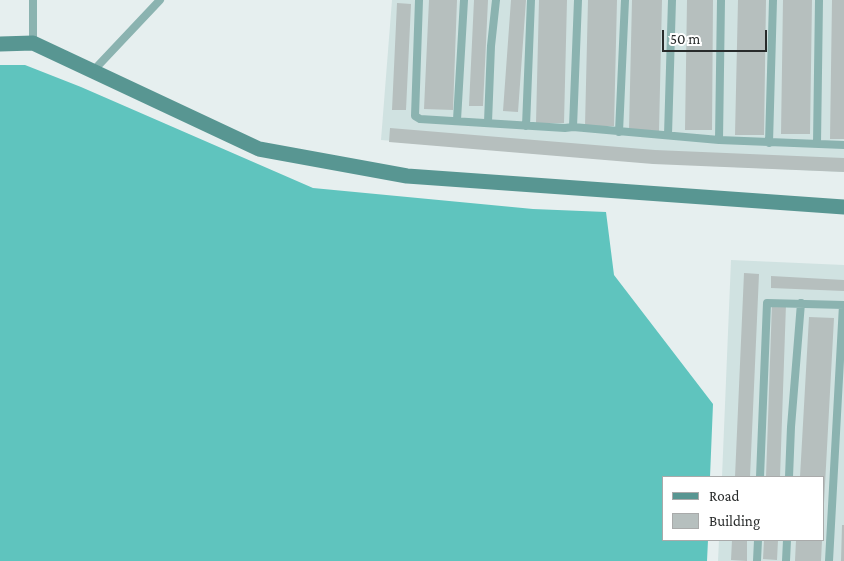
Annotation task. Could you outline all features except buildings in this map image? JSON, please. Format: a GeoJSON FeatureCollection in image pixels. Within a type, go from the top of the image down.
{"type":"FeatureCollection","features":[{"type":"Feature","properties":{"kind":"street"},"geometry":{"type":"LineString","coordinates":[[0,44],[33,43],[259,148],[407,176],[844,207]]}},
{"type":"Feature","properties":{"kind":"lane"},"geometry":{"type":"LineString","coordinates":[[33,0],[33,43]]}},
{"type":"Feature","properties":{"kind":"lane"},"geometry":{"type":"LineString","coordinates":[[93,71],[160,0]]}},
{"type":"Feature","properties":{"kind":"lane"},"geometry":{"type":"LineString","coordinates":[[420,0],[415,116],[420,119],[457,120],[480,124],[488,122],[526,126],[573,127],[720,140],[844,145]]}},
{"type":"Feature","properties":{"kind":"lane"},"geometry":{"type":"LineString","coordinates":[[457,120],[464,0]]}},
{"type":"Feature","properties":{"kind":"lane"},"geometry":{"type":"LineString","coordinates":[[488,122],[491,46],[496,0]]}},
{"type":"Feature","properties":{"kind":"lane"},"geometry":{"type":"LineString","coordinates":[[526,126],[531,0]]}},
{"type":"Feature","properties":{"kind":"lane"},"geometry":{"type":"LineString","coordinates":[[573,127],[578,0]]}},
{"type":"Feature","properties":{"kind":"lane"},"geometry":{"type":"LineString","coordinates":[[619,132],[625,0]]}},
{"type":"Feature","properties":{"kind":"lane"},"geometry":{"type":"LineString","coordinates":[[668,135],[672,0]]}},
{"type":"Feature","properties":{"kind":"lane"},"geometry":{"type":"LineString","coordinates":[[720,140],[721,0]]}},
{"type":"Feature","properties":{"kind":"lane"},"geometry":{"type":"LineString","coordinates":[[769,143],[773,0]]}},
{"type":"Feature","properties":{"kind":"lane"},"geometry":{"type":"LineString","coordinates":[[817,144],[819,0]]}},
{"type":"Feature","properties":{"kind":"lane"},"geometry":{"type":"LineString","coordinates":[[760,476],[767,303],[843,305],[829,561]]}},
{"type":"Feature","properties":{"kind":"lane"},"geometry":{"type":"LineString","coordinates":[[789,476],[801,303]]}},
{"type":"Feature","properties":{"kind":"lane"},"geometry":{"type":"LineString","coordinates":[[757,561],[758,541]]}},
{"type":"Feature","properties":{"kind":"lane"},"geometry":{"type":"LineString","coordinates":[[786,561],[787,541]]}},
{"type":"Feature","properties":{"kind":"shaded area"},"geometry":{"type":"Polygon","coordinates":[[[392,0],[844,0],[844,172],[711,166],[381,140],[392,0]]]}},
{"type":"Feature","properties":{"kind":"shaded area"},"geometry":{"type":"Polygon","coordinates":[[[0,65],[25,65],[81,87],[313,188],[533,209],[606,212],[614,275],[713,404],[710,476],[662,476],[662,541],[708,541],[707,561],[0,561],[0,65]]]}},
{"type":"Feature","properties":{"kind":"shaded area"},"geometry":{"type":"Polygon","coordinates":[[[731,260],[844,265],[844,561],[718,561],[719,541],[824,541],[824,476],[722,476],[731,260]]]}}]}
